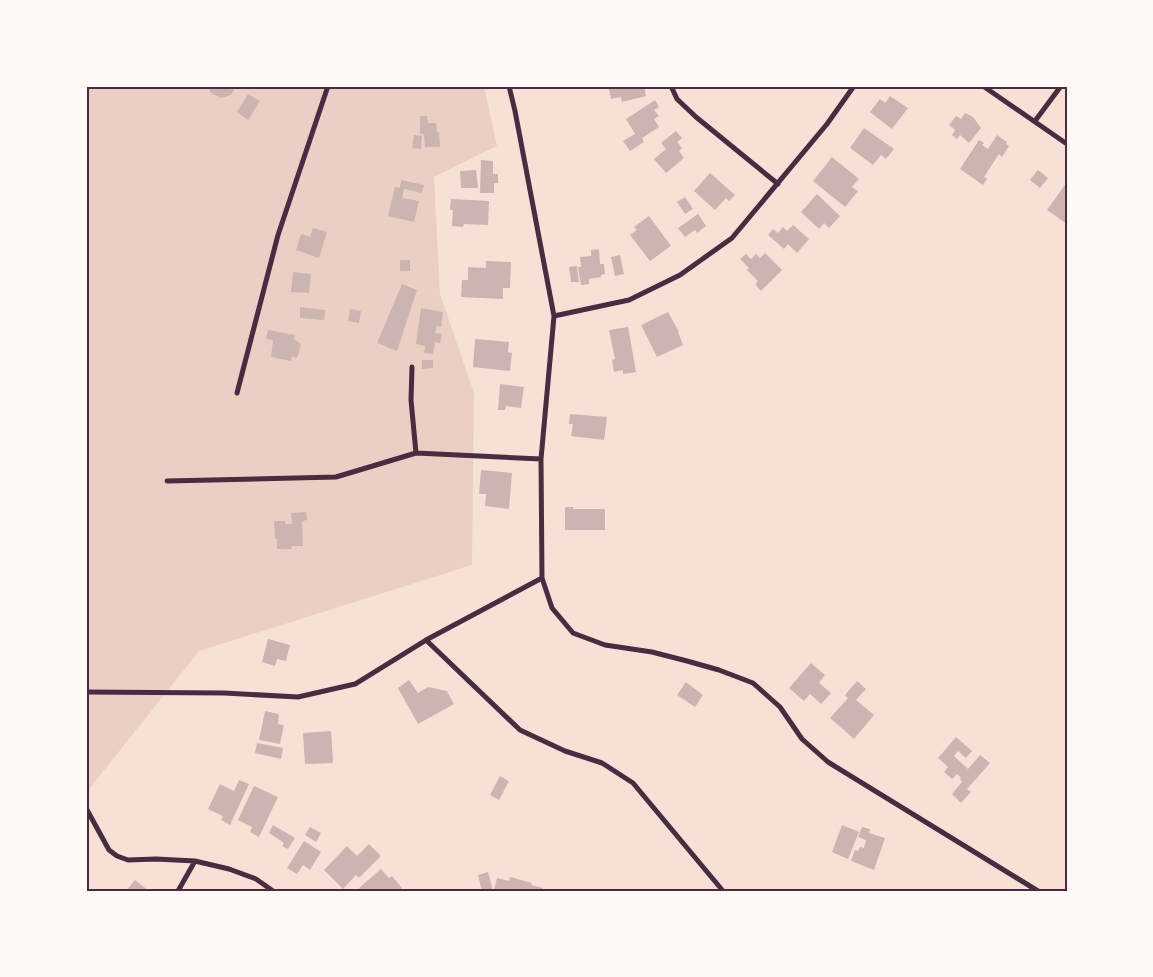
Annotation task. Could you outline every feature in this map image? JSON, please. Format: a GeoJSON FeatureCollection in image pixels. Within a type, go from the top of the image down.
{"type":"FeatureCollection","features":[{"type":"Feature","properties":{"kind":"street"},"geometry":{"type":"LineString","coordinates":[[237,392],[278,235],[328,86]]}},
{"type":"Feature","properties":{"kind":"street"},"geometry":{"type":"LineString","coordinates":[[509,86],[516,111],[554,316],[542,459],[542,578],[552,608],[573,633],[605,645],[652,652],[719,670],[753,683],[780,707],[802,739],[828,762],[1038,891]]}},
{"type":"Feature","properties":{"kind":"street"},"geometry":{"type":"LineString","coordinates":[[671,86],[677,99],[696,117],[778,184]]}},
{"type":"Feature","properties":{"kind":"street"},"geometry":{"type":"LineString","coordinates":[[554,316],[629,300],[680,275],[732,238],[827,124],[854,86]]}},
{"type":"Feature","properties":{"kind":"street"},"geometry":{"type":"LineString","coordinates":[[983,86],[1035,120],[1067,144]]}},
{"type":"Feature","properties":{"kind":"street"},"geometry":{"type":"LineString","coordinates":[[1035,120],[1061,86]]}},
{"type":"Feature","properties":{"kind":"street"},"geometry":{"type":"LineString","coordinates":[[412,367],[411,400],[416,453]]}},
{"type":"Feature","properties":{"kind":"street"},"geometry":{"type":"LineString","coordinates":[[167,481],[336,477],[416,453],[542,459]]}},
{"type":"Feature","properties":{"kind":"street"},"geometry":{"type":"LineString","coordinates":[[86,692],[224,693],[298,697],[356,684],[426,640],[542,578]]}},
{"type":"Feature","properties":{"kind":"street"},"geometry":{"type":"LineString","coordinates":[[426,640],[520,730],[566,751],[602,763],[633,783],[723,891]]}},
{"type":"Feature","properties":{"kind":"street"},"geometry":{"type":"LineString","coordinates":[[86,808],[109,850],[128,860],[195,861],[229,869],[256,880],[273,891]]}},
{"type":"Feature","properties":{"kind":"street"},"geometry":{"type":"LineString","coordinates":[[178,891],[195,861]]}},
{"type":"Feature","properties":{"kind":"shaded area"},"geometry":{"type":"Polygon","coordinates":[[[86,86],[484,86],[497,146],[434,177],[440,294],[474,393],[472,565],[199,651],[86,793],[86,86]]]}},
{"type":"Feature","properties":{"kind":"building"},"geometry":{"type":"Polygon","coordinates":[[[208,86],[236,86],[231,95],[221,98],[211,93],[208,86]]]}},
{"type":"Feature","properties":{"kind":"building"},"geometry":{"type":"Polygon","coordinates":[[[608,86],[644,86],[646,96],[622,102],[621,97],[611,99],[608,86]]]}},
{"type":"Feature","properties":{"kind":"building"},"geometry":{"type":"Polygon","coordinates":[[[248,94],[260,101],[248,120],[237,112],[248,94]]]}},
{"type":"Feature","properties":{"kind":"building"},"geometry":{"type":"Polygon","coordinates":[[[890,96],[908,108],[892,129],[870,112],[880,99],[885,103],[890,96]]]}},
{"type":"Feature","properties":{"kind":"building"},"geometry":{"type":"Polygon","coordinates":[[[655,100],[659,107],[654,110],[659,116],[654,119],[659,127],[642,138],[644,142],[630,151],[623,141],[635,134],[626,119],[655,100]]]}},
{"type":"Feature","properties":{"kind":"building"},"geometry":{"type":"Polygon","coordinates":[[[965,113],[973,117],[981,128],[969,143],[960,135],[957,139],[952,135],[955,130],[949,125],[956,116],[961,119],[965,113]]]}},
{"type":"Feature","properties":{"kind":"building"},"geometry":{"type":"Polygon","coordinates":[[[420,116],[427,116],[428,123],[436,123],[440,147],[425,147],[424,134],[420,134],[420,116]]]}},
{"type":"Feature","properties":{"kind":"building"},"geometry":{"type":"Polygon","coordinates":[[[864,128],[894,149],[886,159],[881,155],[873,165],[850,148],[864,128]]]}},
{"type":"Feature","properties":{"kind":"building"},"geometry":{"type":"Polygon","coordinates":[[[676,131],[682,138],[677,142],[682,148],[679,151],[684,158],[666,173],[654,159],[666,149],[661,143],[676,131]]]}},
{"type":"Feature","properties":{"kind":"building"},"geometry":{"type":"Polygon","coordinates":[[[414,135],[422,136],[421,149],[412,148],[414,135]]]}},
{"type":"Feature","properties":{"kind":"building"},"geometry":{"type":"Polygon","coordinates":[[[997,135],[1007,142],[1006,144],[1009,146],[1002,157],[999,154],[984,177],[987,179],[983,185],[960,169],[979,140],[988,149],[997,135]]]}},
{"type":"Feature","properties":{"kind":"building"},"geometry":{"type":"Polygon","coordinates":[[[832,157],[859,179],[852,187],[858,191],[845,207],[813,181],[832,157]]]}},
{"type":"Feature","properties":{"kind":"building"},"geometry":{"type":"Polygon","coordinates":[[[481,160],[493,161],[493,174],[498,174],[498,183],[494,183],[494,193],[480,193],[481,160]]]}},
{"type":"Feature","properties":{"kind":"building"},"geometry":{"type":"Polygon","coordinates":[[[476,170],[478,188],[461,188],[460,171],[476,170]]]}},
{"type":"Feature","properties":{"kind":"building"},"geometry":{"type":"Polygon","coordinates":[[[1038,170],[1048,178],[1040,188],[1030,180],[1038,170]]]}},
{"type":"Feature","properties":{"kind":"building"},"geometry":{"type":"Polygon","coordinates":[[[710,173],[735,195],[729,201],[726,198],[715,210],[694,191],[710,173]]]}},
{"type":"Feature","properties":{"kind":"building"},"geometry":{"type":"Polygon","coordinates":[[[401,180],[424,185],[422,193],[400,188],[401,180]]]}},
{"type":"Feature","properties":{"kind":"building"},"geometry":{"type":"Polygon","coordinates":[[[1067,182],[1067,224],[1047,210],[1067,182]]]}},
{"type":"Feature","properties":{"kind":"building"},"geometry":{"type":"Polygon","coordinates":[[[395,187],[404,189],[402,198],[419,201],[414,222],[388,216],[395,187]]]}},
{"type":"Feature","properties":{"kind":"building"},"geometry":{"type":"Polygon","coordinates":[[[817,194],[840,216],[829,228],[824,223],[819,229],[801,212],[817,194]]]}},
{"type":"Feature","properties":{"kind":"building"},"geometry":{"type":"Polygon","coordinates":[[[685,197],[693,209],[685,214],[677,202],[685,197]]]}},
{"type":"Feature","properties":{"kind":"building"},"geometry":{"type":"Polygon","coordinates":[[[451,199],[489,201],[488,225],[464,224],[463,227],[452,226],[453,210],[450,210],[451,199]]]}},
{"type":"Feature","properties":{"kind":"building"},"geometry":{"type":"Polygon","coordinates":[[[698,214],[706,226],[697,233],[695,230],[685,237],[678,228],[698,214]]]}},
{"type":"Feature","properties":{"kind":"building"},"geometry":{"type":"Polygon","coordinates":[[[649,216],[671,246],[650,261],[630,235],[637,230],[634,227],[649,216]]]}},
{"type":"Feature","properties":{"kind":"building"},"geometry":{"type":"Polygon","coordinates":[[[793,225],[809,239],[797,253],[788,244],[784,249],[768,235],[773,229],[778,233],[783,227],[787,231],[793,225]]]}},
{"type":"Feature","properties":{"kind":"building"},"geometry":{"type":"Polygon","coordinates":[[[313,228],[327,232],[319,258],[296,250],[301,234],[310,237],[313,228]]]}},
{"type":"Feature","properties":{"kind":"building"},"geometry":{"type":"Polygon","coordinates":[[[599,249],[600,264],[604,264],[605,274],[601,275],[601,277],[589,279],[589,284],[581,285],[578,267],[581,267],[580,257],[591,256],[591,250],[599,249]]]}},
{"type":"Feature","properties":{"kind":"building"},"geometry":{"type":"Polygon","coordinates":[[[765,253],[782,270],[761,291],[755,284],[758,281],[747,270],[749,268],[740,259],[746,254],[751,259],[756,254],[760,258],[765,253]]]}},
{"type":"Feature","properties":{"kind":"building"},"geometry":{"type":"Polygon","coordinates":[[[620,255],[624,274],[615,276],[611,257],[620,255]]]}},
{"type":"Feature","properties":{"kind":"building"},"geometry":{"type":"Polygon","coordinates":[[[400,260],[410,260],[410,271],[400,271],[400,260]]]}},
{"type":"Feature","properties":{"kind":"building"},"geometry":{"type":"Polygon","coordinates":[[[486,261],[511,262],[510,288],[503,288],[503,299],[461,297],[462,280],[468,280],[468,267],[486,268],[486,261]]]}},
{"type":"Feature","properties":{"kind":"building"},"geometry":{"type":"Polygon","coordinates":[[[577,266],[579,282],[571,282],[569,267],[577,266]]]}},
{"type":"Feature","properties":{"kind":"building"},"geometry":{"type":"Polygon","coordinates":[[[293,272],[311,274],[309,293],[291,292],[293,272]]]}},
{"type":"Feature","properties":{"kind":"building"},"geometry":{"type":"Polygon","coordinates":[[[402,284],[417,290],[397,351],[377,343],[402,284]]]}},
{"type":"Feature","properties":{"kind":"building"},"geometry":{"type":"Polygon","coordinates":[[[300,307],[325,310],[324,320],[300,318],[300,307]]]}},
{"type":"Feature","properties":{"kind":"building"},"geometry":{"type":"Polygon","coordinates":[[[421,308],[443,312],[441,327],[437,326],[435,333],[442,334],[440,343],[435,342],[433,354],[424,353],[425,346],[416,344],[421,308]]]}},
{"type":"Feature","properties":{"kind":"building"},"geometry":{"type":"Polygon","coordinates":[[[350,309],[361,311],[359,323],[348,321],[350,309]]]}},
{"type":"Feature","properties":{"kind":"building"},"geometry":{"type":"Polygon","coordinates":[[[668,312],[679,332],[683,345],[657,357],[641,325],[668,312]]]}},
{"type":"Feature","properties":{"kind":"building"},"geometry":{"type":"Polygon","coordinates":[[[628,327],[636,372],[623,374],[623,370],[614,372],[612,360],[615,359],[609,330],[628,327]]]}},
{"type":"Feature","properties":{"kind":"building"},"geometry":{"type":"Polygon","coordinates":[[[268,330],[295,335],[294,339],[301,344],[298,356],[295,358],[292,356],[291,361],[271,357],[273,340],[266,339],[268,330]]]}},
{"type":"Feature","properties":{"kind":"building"},"geometry":{"type":"Polygon","coordinates":[[[475,339],[509,342],[508,352],[512,353],[510,371],[473,367],[475,339]]]}},
{"type":"Feature","properties":{"kind":"building"},"geometry":{"type":"Polygon","coordinates":[[[422,360],[433,360],[433,368],[422,369],[422,360]]]}},
{"type":"Feature","properties":{"kind":"building"},"geometry":{"type":"Polygon","coordinates":[[[500,384],[524,387],[521,408],[506,406],[505,410],[498,410],[500,384]]]}},
{"type":"Feature","properties":{"kind":"building"},"geometry":{"type":"Polygon","coordinates":[[[570,414],[607,417],[604,440],[571,436],[573,424],[569,424],[570,414]]]}},
{"type":"Feature","properties":{"kind":"building"},"geometry":{"type":"Polygon","coordinates":[[[481,470],[512,473],[509,509],[485,506],[486,494],[479,494],[481,470]]]}},
{"type":"Feature","properties":{"kind":"building"},"geometry":{"type":"Polygon","coordinates":[[[565,507],[573,507],[573,509],[605,509],[605,530],[565,530],[565,507]]]}},
{"type":"Feature","properties":{"kind":"building"},"geometry":{"type":"Polygon","coordinates":[[[306,512],[307,520],[302,521],[303,546],[292,546],[291,549],[277,549],[274,521],[285,521],[285,524],[292,524],[291,513],[306,512]]]}},
{"type":"Feature","properties":{"kind":"building"},"geometry":{"type":"Polygon","coordinates":[[[268,639],[290,645],[286,661],[277,659],[275,666],[262,662],[268,639]]]}},
{"type":"Feature","properties":{"kind":"building"},"geometry":{"type":"Polygon","coordinates":[[[811,663],[825,675],[819,683],[831,693],[821,704],[810,694],[804,701],[789,688],[811,663]]]}},
{"type":"Feature","properties":{"kind":"building"},"geometry":{"type":"Polygon","coordinates":[[[409,680],[418,693],[428,687],[447,691],[454,704],[418,724],[398,688],[409,680]]]}},
{"type":"Feature","properties":{"kind":"building"},"geometry":{"type":"Polygon","coordinates":[[[857,681],[866,689],[856,700],[874,715],[854,739],[830,718],[848,698],[845,695],[857,681]]]}},
{"type":"Feature","properties":{"kind":"building"},"geometry":{"type":"Polygon","coordinates":[[[686,682],[703,695],[695,707],[677,695],[686,682]]]}},
{"type":"Feature","properties":{"kind":"building"},"geometry":{"type":"Polygon","coordinates":[[[265,711],[279,714],[278,724],[284,725],[280,744],[259,740],[265,711]]]}},
{"type":"Feature","properties":{"kind":"building"},"geometry":{"type":"Polygon","coordinates":[[[331,731],[333,763],[305,764],[303,733],[331,731]]]}},
{"type":"Feature","properties":{"kind":"building"},"geometry":{"type":"Polygon","coordinates":[[[956,737],[972,751],[966,758],[958,751],[954,756],[968,769],[980,755],[990,763],[967,789],[971,792],[961,803],[952,794],[962,782],[961,778],[957,774],[952,779],[944,772],[948,767],[938,758],[956,737]]]}},
{"type":"Feature","properties":{"kind":"building"},"geometry":{"type":"Polygon","coordinates":[[[257,743],[283,748],[281,759],[255,753],[257,743]]]}},
{"type":"Feature","properties":{"kind":"building"},"geometry":{"type":"Polygon","coordinates":[[[500,776],[509,781],[499,800],[490,795],[500,776]]]}},
{"type":"Feature","properties":{"kind":"building"},"geometry":{"type":"Polygon","coordinates":[[[239,780],[249,784],[230,825],[221,820],[223,816],[208,809],[220,784],[234,791],[239,780]]]}},
{"type":"Feature","properties":{"kind":"building"},"geometry":{"type":"Polygon","coordinates":[[[254,786],[278,797],[259,837],[250,832],[252,827],[238,820],[254,786]]]}},
{"type":"Feature","properties":{"kind":"building"},"geometry":{"type":"Polygon","coordinates":[[[273,825],[295,838],[288,849],[282,846],[284,843],[269,833],[273,825]]]}},
{"type":"Feature","properties":{"kind":"building"},"geometry":{"type":"Polygon","coordinates":[[[842,825],[859,832],[848,859],[832,852],[842,825]]]}},
{"type":"Feature","properties":{"kind":"building"},"geometry":{"type":"Polygon","coordinates":[[[310,827],[321,833],[316,842],[305,835],[310,827]]]}},
{"type":"Feature","properties":{"kind":"building"},"geometry":{"type":"Polygon","coordinates":[[[862,827],[870,829],[869,833],[885,838],[874,870],[851,861],[855,850],[858,851],[860,847],[864,848],[866,840],[858,837],[862,827]]]}},
{"type":"Feature","properties":{"kind":"building"},"geometry":{"type":"Polygon","coordinates":[[[304,841],[321,852],[310,870],[303,865],[297,874],[287,868],[304,841]]]}},
{"type":"Feature","properties":{"kind":"building"},"geometry":{"type":"Polygon","coordinates":[[[369,844],[381,856],[359,878],[356,875],[343,889],[324,870],[347,846],[357,856],[369,844]]]}},
{"type":"Feature","properties":{"kind":"building"},"geometry":{"type":"Polygon","coordinates":[[[381,869],[389,878],[392,876],[402,888],[398,891],[361,891],[359,888],[381,869]]]}},
{"type":"Feature","properties":{"kind":"building"},"geometry":{"type":"Polygon","coordinates":[[[488,872],[493,891],[482,891],[478,875],[488,872]]]}},
{"type":"Feature","properties":{"kind":"building"},"geometry":{"type":"Polygon","coordinates":[[[510,877],[532,883],[531,885],[543,888],[543,891],[494,890],[497,878],[509,881],[510,877]]]}},
{"type":"Feature","properties":{"kind":"building"},"geometry":{"type":"Polygon","coordinates":[[[135,880],[149,891],[126,891],[135,880]]]}}]}
